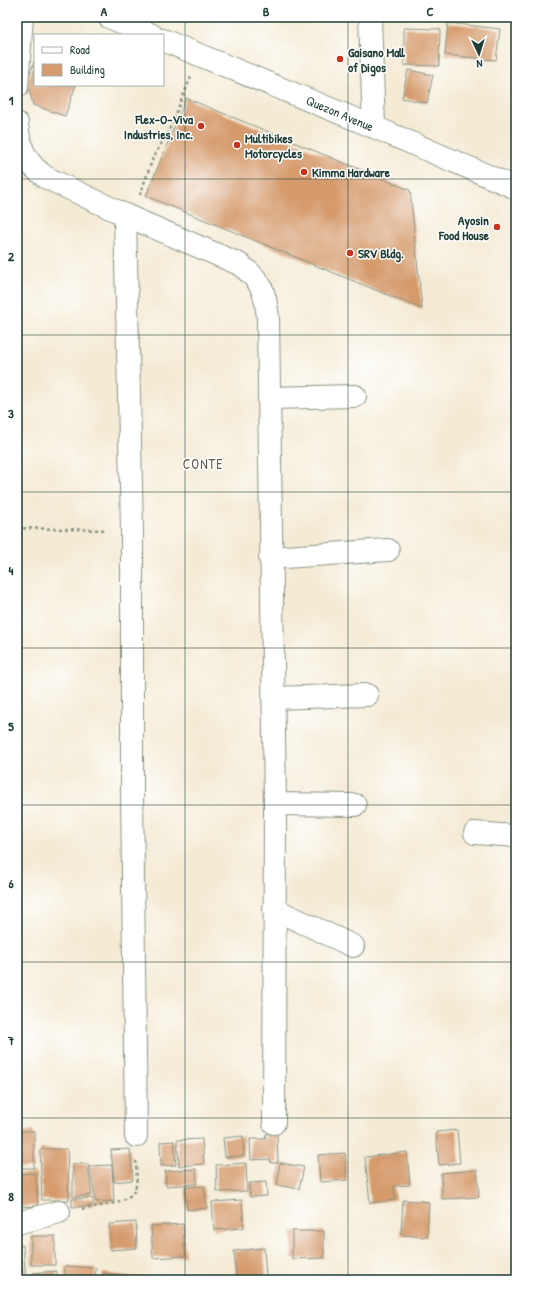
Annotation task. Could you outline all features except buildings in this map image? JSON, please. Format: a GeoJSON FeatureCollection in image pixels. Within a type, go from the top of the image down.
{"type":"FeatureCollection","features":[{"type":"Feature","properties":{"kind":"street"},"geometry":{"type":"LineString","coordinates":[[17,87],[22,17]]}},
{"type":"Feature","properties":{"kind":"street"},"geometry":{"type":"LineString","coordinates":[[109,17],[150,34]]}},
{"type":"Feature","properties":{"kind":"street"},"geometry":{"type":"LineString","coordinates":[[370,17],[374,127]]}},
{"type":"Feature","properties":{"kind":"street","name":"Quezon Avenue"},"geometry":{"type":"LineString","coordinates":[[164,40],[374,127],[516,188]]}},
{"type":"Feature","properties":{"kind":"street"},"geometry":{"type":"LineString","coordinates":[[17,123],[22,147],[27,160],[36,171],[47,178],[129,217],[239,264],[250,272],[262,287],[268,318],[272,698],[275,804],[274,1122]]}},
{"type":"Feature","properties":{"kind":"street"},"geometry":{"type":"LineString","coordinates":[[129,217],[132,530],[132,788],[136,1136]]}},
{"type":"Feature","properties":{"kind":"street"},"geometry":{"type":"LineString","coordinates":[[268,398],[355,396]]}},
{"type":"Feature","properties":{"kind":"street"},"geometry":{"type":"LineString","coordinates":[[270,558],[388,550]]}},
{"type":"Feature","properties":{"kind":"street"},"geometry":{"type":"LineString","coordinates":[[272,698],[367,695]]}},
{"type":"Feature","properties":{"kind":"street"},"geometry":{"type":"LineString","coordinates":[[275,804],[355,805]]}},
{"type":"Feature","properties":{"kind":"street"},"geometry":{"type":"LineString","coordinates":[[475,833],[516,836]]}},
{"type":"Feature","properties":{"kind":"street"},"geometry":{"type":"LineString","coordinates":[[274,909],[353,946]]}},
{"type":"Feature","properties":{"kind":"street"},"geometry":{"type":"LineString","coordinates":[[17,1223],[59,1212]]}},
{"type":"Feature","properties":{"kind":"path"},"geometry":{"type":"LineString","coordinates":[[129,217],[153,158],[169,130],[200,55]]}},
{"type":"Feature","properties":{"kind":"path"},"geometry":{"type":"LineString","coordinates":[[17,528],[132,530]]}},
{"type":"Feature","properties":{"kind":"path"},"geometry":{"type":"LineString","coordinates":[[59,1212],[114,1202],[128,1198],[132,1195],[135,1189],[136,1179],[136,1136]]}},
{"type":"Feature","properties":{"kind":"place","name":"Gaisano Mall of Digos"},"geometry":{"type":"Point","coordinates":[340,59]}},
{"type":"Feature","properties":{"kind":"place","name":"Flex-O-Viva Industries, Inc."},"geometry":{"type":"Point","coordinates":[201,126]}},
{"type":"Feature","properties":{"kind":"place","name":"Multibikes Motorcycles"},"geometry":{"type":"Point","coordinates":[237,145]}},
{"type":"Feature","properties":{"kind":"place","name":"Kimma Hardware"},"geometry":{"type":"Point","coordinates":[304,172]}},
{"type":"Feature","properties":{"kind":"place","name":"Ayosin Food House"},"geometry":{"type":"Point","coordinates":[497,227]}},
{"type":"Feature","properties":{"kind":"place","name":"SRV Bldg."},"geometry":{"type":"Point","coordinates":[350,253]}},
{"type":"Feature","properties":{"kind":"district","name":"CONTE"},"geometry":{"type":"Point","coordinates":[203,463]}}]}
